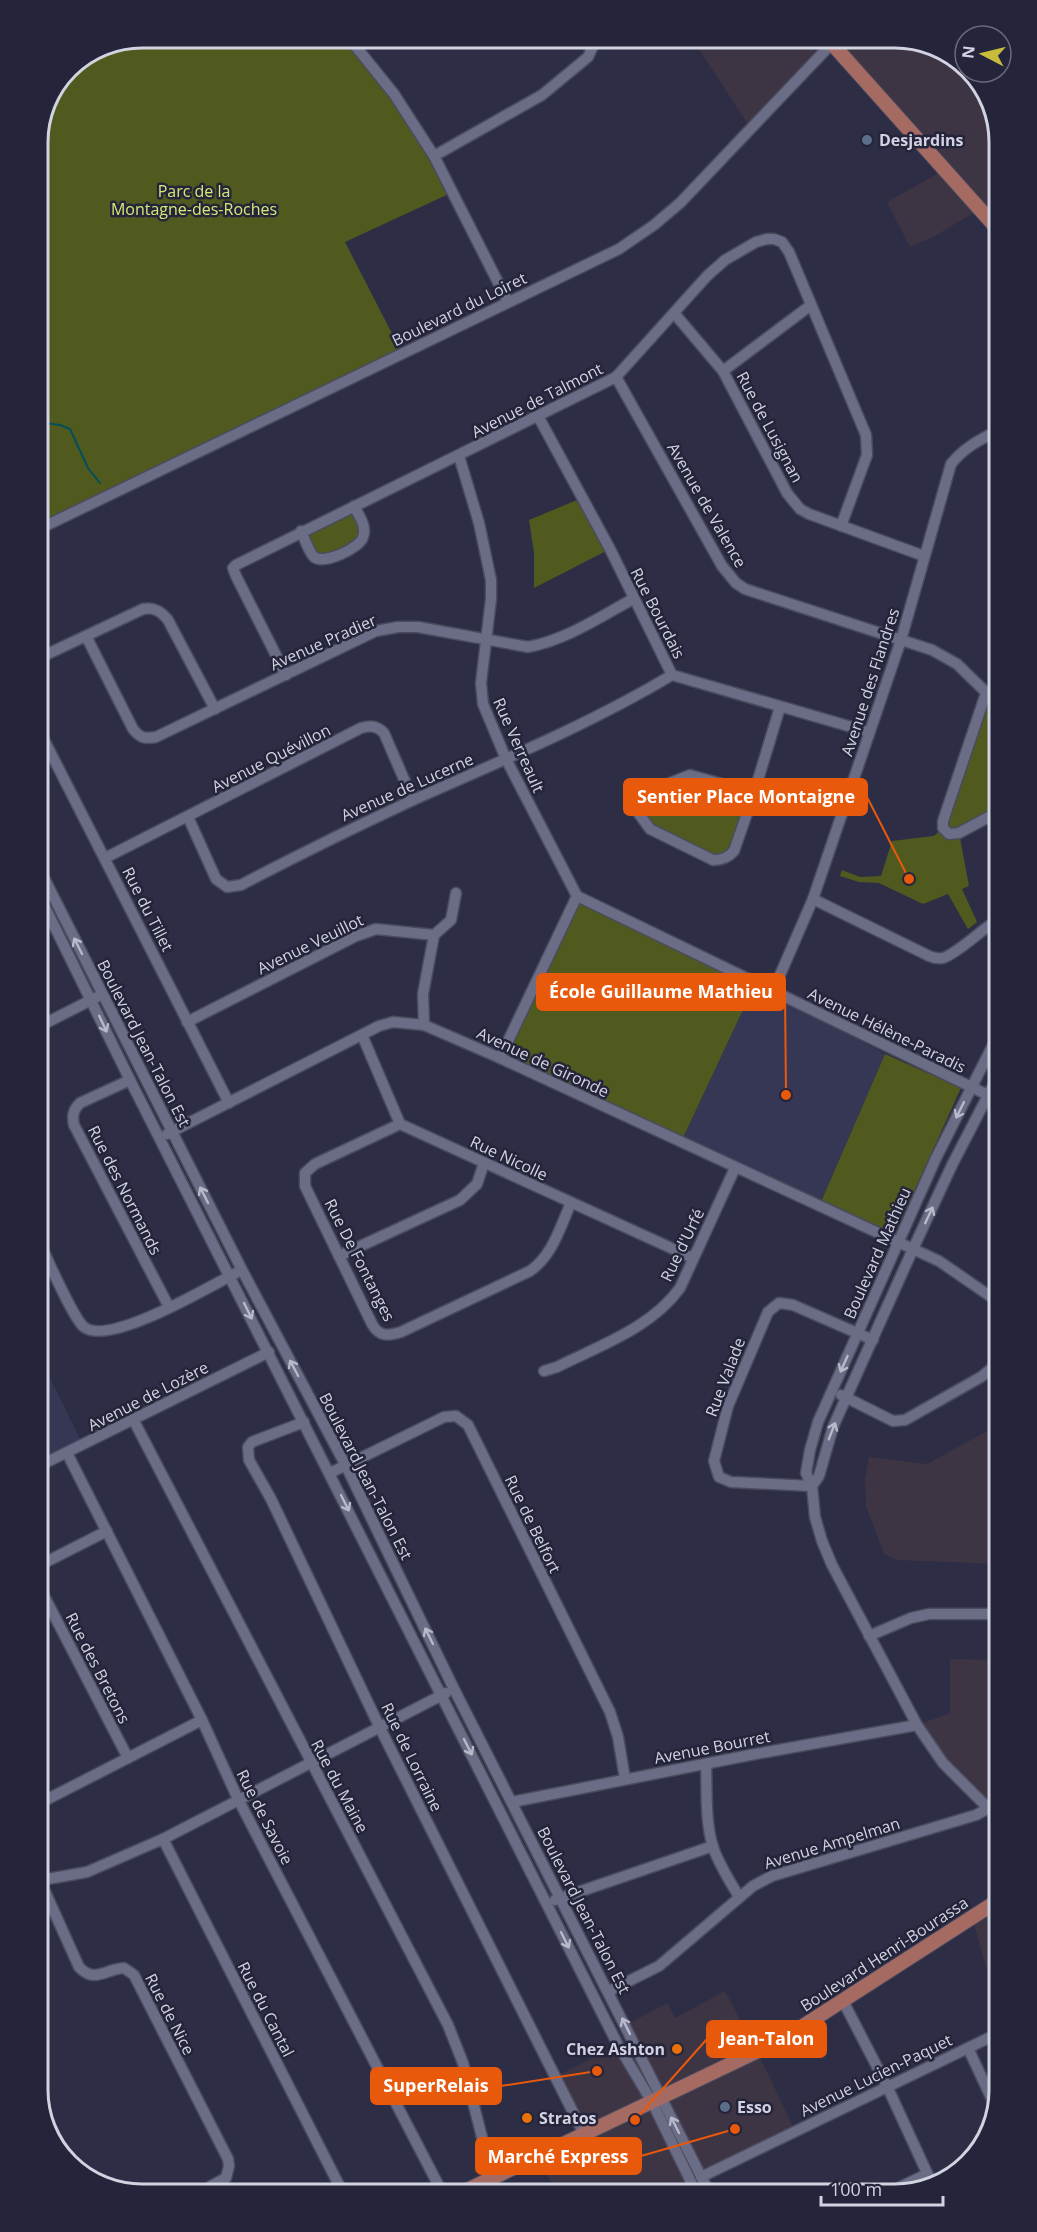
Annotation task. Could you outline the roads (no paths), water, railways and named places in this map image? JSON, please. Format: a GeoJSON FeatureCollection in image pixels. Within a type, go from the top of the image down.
{"type":"FeatureCollection","features":[{"type":"Feature","properties":{"kind":"main road"},"geometry":{"type":"LineString","coordinates":[[839,48],[989,219]]}},
{"type":"Feature","properties":{"kind":"main road","name":"Boulevard Henri-Bourassa"},"geometry":{"type":"LineString","coordinates":[[480,2184],[783,2038],[989,1906]]}},
{"type":"Feature","properties":{"kind":"street"},"geometry":{"type":"LineString","coordinates":[[357,48],[394,94],[434,156],[508,302]]}},
{"type":"Feature","properties":{"kind":"street"},"geometry":{"type":"LineString","coordinates":[[434,156],[542,95],[588,57],[592,48]]}},
{"type":"Feature","properties":{"kind":"street","name":"Boulevard du Loiret"},"geometry":{"type":"LineString","coordinates":[[48,525],[619,249],[654,225],[680,203],[825,48]]}},
{"type":"Feature","properties":{"kind":"street","name":"Avenue de Talmont"},"geometry":{"type":"LineString","coordinates":[[286,675],[234,568],[239,562],[616,377],[707,276],[725,260],[756,242],[767,239],[782,242],[789,252],[866,435],[867,455],[841,526]]}},
{"type":"Feature","properties":{"kind":"street"},"geometry":{"type":"LineString","coordinates":[[723,371],[811,305]]}},
{"type":"Feature","properties":{"kind":"street","name":"Rue de Lusignan"},"geometry":{"type":"LineString","coordinates":[[674,313],[723,371],[794,502],[809,514],[924,556]]}},
{"type":"Feature","properties":{"kind":"street","name":"Avenue de Valence"},"geometry":{"type":"LineString","coordinates":[[616,377],[722,566],[736,583],[745,589],[932,650],[957,664],[989,696]]}},
{"type":"Feature","properties":{"kind":"street","name":"Rue Bourdais"},"geometry":{"type":"LineString","coordinates":[[538,416],[610,549],[672,675],[869,732]]}},
{"type":"Feature","properties":{"kind":"street","name":"Avenue des Flandres"},"geometry":{"type":"LineString","coordinates":[[773,991],[813,899],[901,640],[951,464],[960,453],[989,435]]}},
{"type":"Feature","properties":{"kind":"street","name":"Rue Verreault"},"geometry":{"type":"LineString","coordinates":[[459,456],[479,523],[491,580],[481,694],[483,704],[506,759],[577,896]]}},
{"type":"Feature","properties":{"kind":"street"},"geometry":{"type":"LineString","coordinates":[[301,531],[313,556],[319,560],[345,552],[360,544],[363,539],[363,524],[354,506]]}},
{"type":"Feature","properties":{"kind":"street","name":"Avenue Pradier"},"geometry":{"type":"LineString","coordinates":[[86,636],[138,736],[143,738],[156,737],[376,632],[398,627],[418,627],[528,647],[562,637],[633,599]]}},
{"type":"Feature","properties":{"kind":"street"},"geometry":{"type":"LineString","coordinates":[[48,654],[143,609],[159,611],[168,620],[215,709]]}},
{"type":"Feature","properties":{"kind":"street","name":"Avenue de Lucerne"},"geometry":{"type":"LineString","coordinates":[[188,817],[216,879],[227,887],[234,886],[413,800],[629,701],[672,675]]}},
{"type":"Feature","properties":{"kind":"street"},"geometry":{"type":"LineString","coordinates":[[986,693],[943,821],[943,828],[949,834],[959,833],[989,817]]}},
{"type":"Feature","properties":{"kind":"street"},"geometry":{"type":"LineString","coordinates":[[754,793],[690,775],[641,798],[638,801],[637,811],[650,829],[713,860],[730,856],[734,851],[754,793],[780,707]]}},
{"type":"Feature","properties":{"kind":"street","name":"Avenue Quévillon"},"geometry":{"type":"LineString","coordinates":[[105,858],[369,726],[380,729],[384,733],[413,800]]}},
{"type":"Feature","properties":{"kind":"street","name":"Rue du Tillet"},"geometry":{"type":"LineString","coordinates":[[48,747],[229,1103]]}},
{"type":"Feature","properties":{"kind":"street","name":"Boulevard Jean-Talon Est"},"geometry":{"type":"LineString","coordinates":[[48,886],[242,1270],[346,1466],[454,1689],[609,1991],[657,2099]]}},
{"type":"Feature","properties":{"kind":"street"},"geometry":{"type":"LineString","coordinates":[[424,1025],[423,994],[434,935],[451,920],[456,893]]}},
{"type":"Feature","properties":{"kind":"street"},"geometry":{"type":"LineString","coordinates":[[500,1058],[577,896]]}},
{"type":"Feature","properties":{"kind":"street","name":"Avenue Hélène-Paradis"},"geometry":{"type":"LineString","coordinates":[[577,896],[988,1095]]}},
{"type":"Feature","properties":{"kind":"street"},"geometry":{"type":"LineString","coordinates":[[813,899],[937,959],[953,953],[989,926]]}},
{"type":"Feature","properties":{"kind":"street","name":"Boulevard Jean-Talon Est"},"geometry":{"type":"LineString","coordinates":[[48,913],[130,1080],[618,2045],[657,2099]]}},
{"type":"Feature","properties":{"kind":"street","name":"Avenue Veuillot"},"geometry":{"type":"LineString","coordinates":[[188,1022],[366,932],[376,929],[434,935]]}},
{"type":"Feature","properties":{"kind":"street"},"geometry":{"type":"LineString","coordinates":[[48,1022],[103,995]]}},
{"type":"Feature","properties":{"kind":"street","name":"Avenue de Gironde"},"geometry":{"type":"LineString","coordinates":[[160,1137],[379,1026],[393,1022],[424,1025],[898,1241],[939,1261],[989,1295]]}},
{"type":"Feature","properties":{"kind":"street"},"geometry":{"type":"LineString","coordinates":[[362,1035],[400,1124]]}},
{"type":"Feature","properties":{"kind":"street","name":"Boulevard Mathieu"},"geometry":{"type":"LineString","coordinates":[[989,1053],[898,1241],[818,1422],[806,1473],[812,1485],[815,1517],[822,1541],[869,1636],[917,1725],[943,1763],[989,1808]]}},
{"type":"Feature","properties":{"kind":"street","name":"Rue des Normands"},"geometry":{"type":"LineString","coordinates":[[130,1080],[80,1103],[75,1108],[74,1125],[169,1307]]}},
{"type":"Feature","properties":{"kind":"street","name":"Boulevard Mathieu"},"geometry":{"type":"LineString","coordinates":[[812,1485],[819,1476],[833,1427],[913,1249],[952,1164],[988,1095]]}},
{"type":"Feature","properties":{"kind":"street","name":"Rue Nicolle"},"geometry":{"type":"LineString","coordinates":[[400,1124],[693,1258]]}},
{"type":"Feature","properties":{"kind":"street","name":"Rue De Fontanges"},"geometry":{"type":"LineString","coordinates":[[400,1124],[315,1164],[305,1173],[305,1186],[376,1331],[391,1336],[530,1271],[547,1255],[571,1203]]}},
{"type":"Feature","properties":{"kind":"street"},"geometry":{"type":"LineString","coordinates":[[339,1256],[460,1200],[477,1184],[484,1163]]}},
{"type":"Feature","properties":{"kind":"street","name":"Rue d'Urfé"},"geometry":{"type":"LineString","coordinates":[[544,1371],[557,1367],[632,1329],[658,1313],[680,1288],[735,1168]]}},
{"type":"Feature","properties":{"kind":"street"},"geometry":{"type":"LineString","coordinates":[[48,1271],[79,1322],[90,1331],[120,1329],[242,1270]]}},
{"type":"Feature","properties":{"kind":"street","name":"Rue Valade"},"geometry":{"type":"LineString","coordinates":[[812,1485],[731,1482],[719,1477],[714,1461],[728,1406],[768,1312],[779,1303],[793,1305],[873,1340]]}},
{"type":"Feature","properties":{"kind":"street","name":"Avenue de Lozère"},"geometry":{"type":"LineString","coordinates":[[48,1462],[268,1352]]}},
{"type":"Feature","properties":{"kind":"street"},"geometry":{"type":"LineString","coordinates":[[832,1392],[893,1421],[905,1420],[989,1370]]}},
{"type":"Feature","properties":{"kind":"street","name":"Rue de Belfort"},"geometry":{"type":"LineString","coordinates":[[330,1473],[444,1417],[456,1416],[468,1425],[610,1712],[618,1737],[625,1779]]}},
{"type":"Feature","properties":{"kind":"street","name":"Rue du Maine"},"geometry":{"type":"LineString","coordinates":[[134,1419],[448,2025],[464,2062],[494,2184]]}},
{"type":"Feature","properties":{"kind":"street","name":"Rue de Lorraine"},"geometry":{"type":"LineString","coordinates":[[304,1422],[252,1442],[248,1447],[249,1460],[271,1499],[380,1728],[584,2134]]}},
{"type":"Feature","properties":{"kind":"street","name":"Rue de Savoie"},"geometry":{"type":"LineString","coordinates":[[67,1453],[202,1720],[238,1799],[438,2184]]}},
{"type":"Feature","properties":{"kind":"street"},"geometry":{"type":"LineString","coordinates":[[48,1561],[107,1531]]}},
{"type":"Feature","properties":{"kind":"street","name":"Rue des Bretons"},"geometry":{"type":"LineString","coordinates":[[48,1604],[128,1758]]}},
{"type":"Feature","properties":{"kind":"street"},"geometry":{"type":"LineString","coordinates":[[869,1636],[911,1618],[929,1614],[989,1614]]}},
{"type":"Feature","properties":{"kind":"street"},"geometry":{"type":"LineString","coordinates":[[48,1879],[87,1872],[163,1839],[454,1689]]}},
{"type":"Feature","properties":{"kind":"street"},"geometry":{"type":"LineString","coordinates":[[48,1799],[202,1720]]}},
{"type":"Feature","properties":{"kind":"street","name":"Avenue Bourret"},"geometry":{"type":"LineString","coordinates":[[512,1802],[917,1725]]}},
{"type":"Feature","properties":{"kind":"street"},"geometry":{"type":"LineString","coordinates":[[706,1764],[707,1812],[712,1846],[739,1897]]}},
{"type":"Feature","properties":{"kind":"street","name":"Avenue Ampelman"},"geometry":{"type":"LineString","coordinates":[[609,1991],[659,1966],[739,1897],[772,1876],[976,1815],[989,1808]]}},
{"type":"Feature","properties":{"kind":"street","name":"Rue du Cantal"},"geometry":{"type":"LineString","coordinates":[[163,1839],[338,2184]]}},
{"type":"Feature","properties":{"kind":"street"},"geometry":{"type":"LineString","coordinates":[[547,1903],[712,1846]]}},
{"type":"Feature","properties":{"kind":"street","name":"Rue de Nice"},"geometry":{"type":"LineString","coordinates":[[48,1900],[83,1972],[94,1976],[124,1968],[134,1975],[228,2159],[226,2178],[215,2184]]}},
{"type":"Feature","properties":{"kind":"street"},"geometry":{"type":"LineString","coordinates":[[843,2001],[887,2086],[929,2177]]}},
{"type":"Feature","properties":{"kind":"street","name":"Avenue Lucien-Paquet"},"geometry":{"type":"LineString","coordinates":[[701,2177],[989,2037]]}},
{"type":"Feature","properties":{"kind":"street"},"geometry":{"type":"LineString","coordinates":[[968,2048],[989,2093]]}},
{"type":"Feature","properties":{"kind":"street"},"geometry":{"type":"LineString","coordinates":[[657,2099],[705,2184]]}},
{"type":"Feature","properties":{"kind":"street"},"geometry":{"type":"LineString","coordinates":[[657,2099],[692,2184]]}},
{"type":"Feature","properties":{"kind":"street"},"geometry":{"type":"LineString","coordinates":[[910,2182],[927,2174]]}},
{"type":"Feature","properties":{"kind":"waterway"},"geometry":{"type":"LineString","coordinates":[[48,423],[70,429],[88,468],[100,483]]}},
{"type":"Feature","properties":{"kind":"place","name":"Desjardins"},"geometry":{"type":"Point","coordinates":[867,140]}},
{"type":"Feature","properties":{"kind":"place","name":"Sentier Place Montaigne"},"geometry":{"type":"Point","coordinates":[909,879]}},
{"type":"Feature","properties":{"kind":"place","name":"École Guillaume Mathieu"},"geometry":{"type":"Point","coordinates":[786,1095]}},
{"type":"Feature","properties":{"kind":"place","name":"Chez Ashton"},"geometry":{"type":"Point","coordinates":[677,2049]}},
{"type":"Feature","properties":{"kind":"place","name":"SuperRelais"},"geometry":{"type":"Point","coordinates":[597,2071]}},
{"type":"Feature","properties":{"kind":"place","name":"Esso"},"geometry":{"type":"Point","coordinates":[725,2107]}},
{"type":"Feature","properties":{"kind":"place","name":"Stratos"},"geometry":{"type":"Point","coordinates":[527,2118]}},
{"type":"Feature","properties":{"kind":"place","name":"Jean-Talon"},"geometry":{"type":"Point","coordinates":[635,2120]}},
{"type":"Feature","properties":{"kind":"place","name":"Marché Express"},"geometry":{"type":"Point","coordinates":[735,2129]}},
{"type":"Feature","properties":{"kind":"park label","name":"Parc de la Montagne-des-Roches"},"geometry":{"type":"Point","coordinates":[194,200]}}]}
